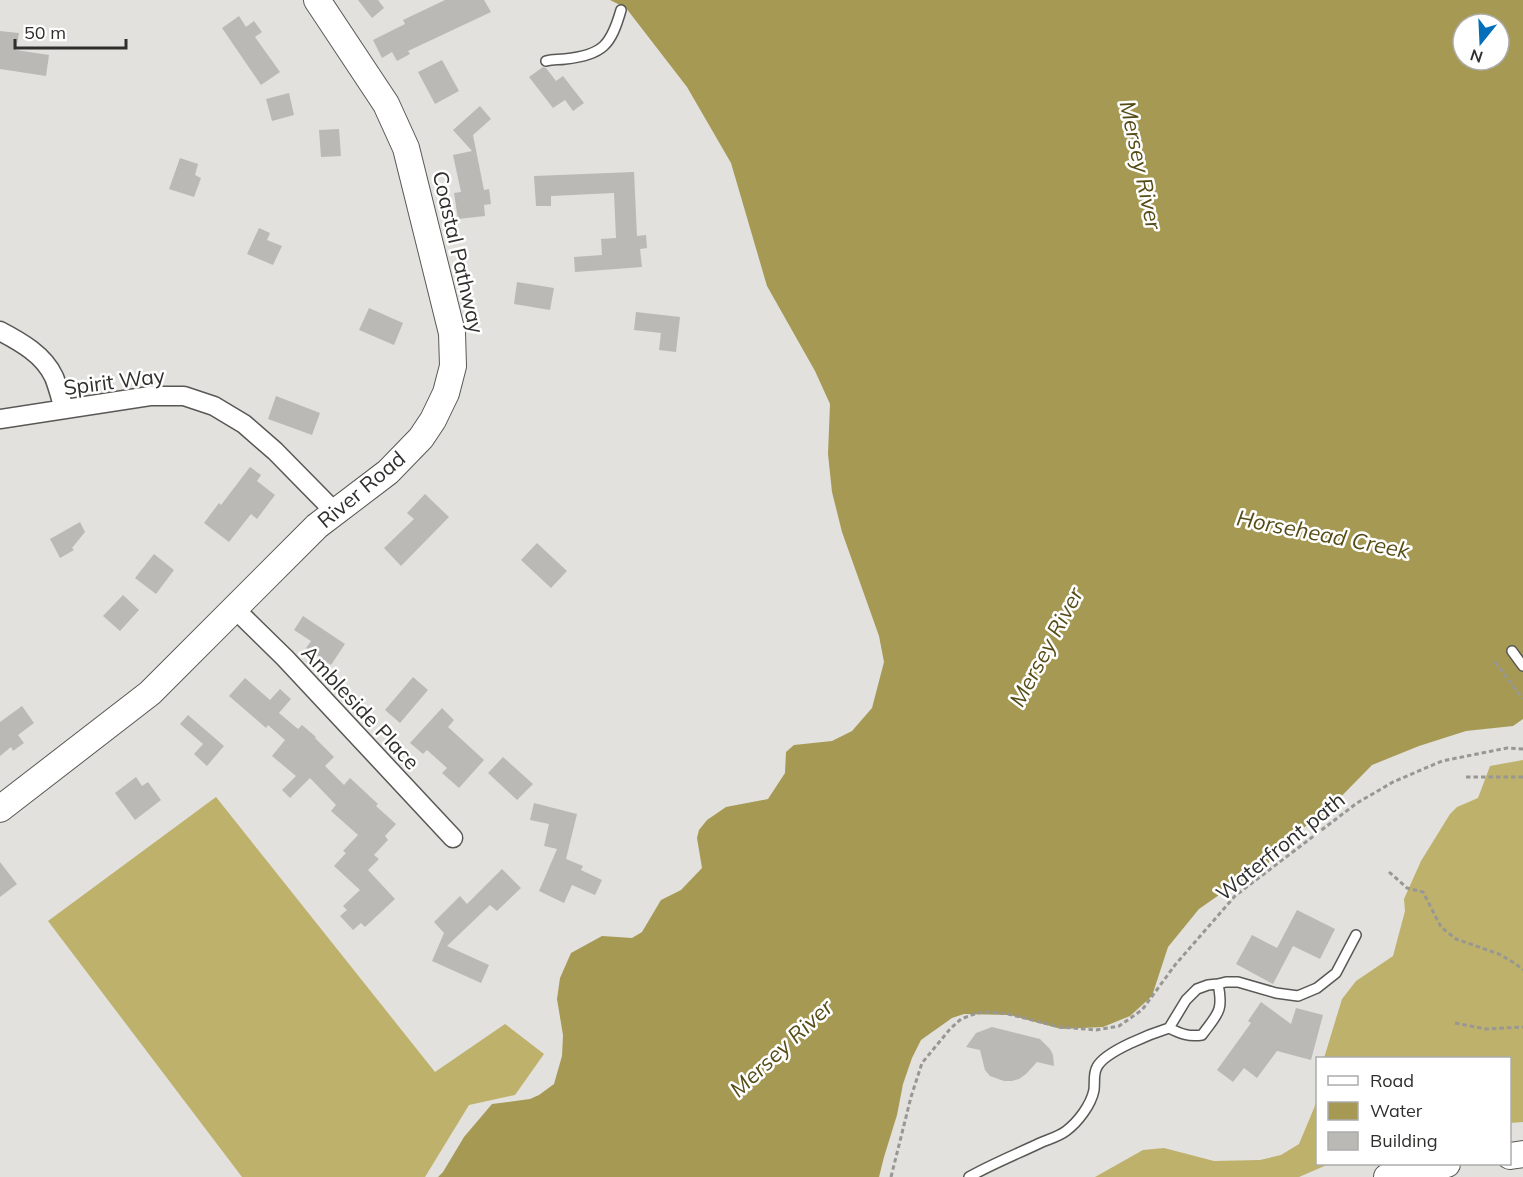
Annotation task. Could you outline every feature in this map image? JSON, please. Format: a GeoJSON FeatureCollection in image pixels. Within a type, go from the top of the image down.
{"type":"FeatureCollection","features":[{"type":"Feature","properties":{"kind":"main road","name":"River Road"},"geometry":{"type":"LineString","coordinates":[[0,809],[150,693],[317,526],[388,471],[421,438],[446,393],[453,366],[452,333],[406,148],[386,104],[317,0]]}},
{"type":"Feature","properties":{"kind":"main road"},"geometry":{"type":"LineString","coordinates":[[1387,1177],[1438,1165]]}},
{"type":"Feature","properties":{"kind":"street"},"geometry":{"type":"LineString","coordinates":[[0,331],[17,340],[41,358],[54,376],[64,409]]}},
{"type":"Feature","properties":{"kind":"street","name":"Spirit Way"},"geometry":{"type":"LineString","coordinates":[[0,419],[150,396],[184,396],[214,406],[244,424],[275,451],[335,512]]}},
{"type":"Feature","properties":{"kind":"street","name":"Ambleside Place"},"geometry":{"type":"LineString","coordinates":[[234,608],[285,658],[453,838]]}},
{"type":"Feature","properties":{"kind":"lane"},"geometry":{"type":"LineString","coordinates":[[546,62],[600,50],[608,43],[615,30],[621,10]]}},
{"type":"Feature","properties":{"kind":"lane"},"geometry":{"type":"LineString","coordinates":[[1512,651],[1523,666]]}},
{"type":"Feature","properties":{"kind":"lane"},"geometry":{"type":"LineString","coordinates":[[969,1177],[1066,1131],[1080,1117],[1090,1102],[1097,1066],[1105,1058],[1134,1042],[1169,1028],[1186,1000],[1197,989],[1208,985],[1238,982],[1276,993],[1298,996],[1317,988],[1336,973],[1356,935]]}},
{"type":"Feature","properties":{"kind":"lane"},"geometry":{"type":"LineString","coordinates":[[1169,1028],[1190,1036],[1202,1035],[1220,1011],[1222,999],[1218,984]]}},
{"type":"Feature","properties":{"kind":"path"},"geometry":{"type":"LineString","coordinates":[[1495,662],[1523,699]]}},
{"type":"Feature","properties":{"kind":"path","name":"Waterfront path"},"geometry":{"type":"LineString","coordinates":[[891,1177],[910,1097],[922,1063],[961,1019],[977,1013],[990,1012],[1008,1014],[1060,1027],[1096,1030],[1119,1026],[1142,1010],[1175,965],[1235,896],[1357,803],[1392,782],[1442,760],[1507,748],[1523,749]]}},
{"type":"Feature","properties":{"kind":"path"},"geometry":{"type":"LineString","coordinates":[[1466,777],[1523,777]]}},
{"type":"Feature","properties":{"kind":"path"},"geometry":{"type":"LineString","coordinates":[[1389,872],[1407,888],[1423,892],[1441,927],[1456,939],[1499,954],[1523,970]]}},
{"type":"Feature","properties":{"kind":"path"},"geometry":{"type":"LineString","coordinates":[[1455,1023],[1486,1029],[1523,1027]]}},
{"type":"Feature","properties":{"kind":"shaded area"},"geometry":{"type":"Polygon","coordinates":[[[1523,760],[1523,1122],[1511,1123],[1511,1057],[1324,1057],[1342,999],[1356,981],[1393,956],[1405,911],[1404,899],[1421,861],[1450,814],[1457,807],[1478,798],[1490,766],[1523,760]]]}},
{"type":"Feature","properties":{"kind":"shaded area"},"geometry":{"type":"Polygon","coordinates":[[[216,797],[435,1072],[505,1024],[544,1054],[515,1095],[469,1105],[425,1177],[242,1177],[48,921],[216,797]]]}},
{"type":"Feature","properties":{"kind":"shaded area"},"geometry":{"type":"Polygon","coordinates":[[[1316,1103],[1316,1165],[1327,1165],[1299,1177],[1095,1177],[1143,1150],[1164,1148],[1214,1161],[1260,1160],[1281,1155],[1299,1144],[1316,1103]]]}},
{"type":"Feature","properties":{"kind":"water"},"geometry":{"type":"Polygon","coordinates":[[[610,0],[1523,0],[1523,719],[1513,726],[1466,731],[1419,746],[1372,765],[1325,813],[1283,842],[1265,868],[1229,888],[1199,909],[1168,947],[1152,996],[1130,1016],[1103,1027],[1061,1029],[1010,1015],[964,1014],[952,1018],[921,1040],[903,1084],[897,1115],[879,1177],[438,1177],[464,1137],[492,1104],[530,1099],[554,1084],[562,1056],[563,1035],[557,999],[560,978],[571,953],[602,936],[632,938],[642,932],[661,900],[681,890],[702,868],[697,838],[699,830],[707,820],[726,807],[768,799],[785,773],[786,752],[794,745],[832,741],[852,731],[872,708],[884,662],[879,636],[842,532],[832,492],[828,454],[830,404],[815,371],[767,286],[731,163],[687,87],[626,8],[610,0]]]}},
{"type":"Feature","properties":{"kind":"building"},"geometry":{"type":"Polygon","coordinates":[[[358,0],[378,0],[384,8],[372,18],[358,0]]]}},
{"type":"Feature","properties":{"kind":"building"},"geometry":{"type":"Polygon","coordinates":[[[445,0],[484,0],[491,12],[408,51],[410,54],[397,61],[392,52],[382,58],[373,40],[405,24],[403,20],[445,0]]]}},
{"type":"Feature","properties":{"kind":"building"},"geometry":{"type":"Polygon","coordinates":[[[239,16],[246,27],[254,21],[262,32],[255,37],[280,72],[261,85],[222,28],[239,16]]]}},
{"type":"Feature","properties":{"kind":"building"},"geometry":{"type":"Polygon","coordinates":[[[0,31],[19,33],[16,50],[49,55],[46,76],[0,69],[0,31]]]}},
{"type":"Feature","properties":{"kind":"building"},"geometry":{"type":"Polygon","coordinates":[[[442,60],[459,91],[435,104],[418,72],[442,60]]]}},
{"type":"Feature","properties":{"kind":"building"},"geometry":{"type":"Polygon","coordinates":[[[543,67],[556,81],[563,76],[584,103],[573,111],[565,100],[553,108],[529,77],[543,67]]]}},
{"type":"Feature","properties":{"kind":"building"},"geometry":{"type":"Polygon","coordinates":[[[289,93],[294,115],[272,121],[266,99],[289,93]]]}},
{"type":"Feature","properties":{"kind":"building"},"geometry":{"type":"Polygon","coordinates":[[[480,106],[491,119],[473,135],[484,190],[489,189],[491,204],[484,205],[485,216],[458,219],[454,193],[461,192],[453,155],[472,151],[453,130],[480,106]]]}},
{"type":"Feature","properties":{"kind":"building"},"geometry":{"type":"Polygon","coordinates":[[[339,129],[341,156],[321,157],[319,130],[339,129]]]}},
{"type":"Feature","properties":{"kind":"building"},"geometry":{"type":"Polygon","coordinates":[[[180,158],[198,164],[195,175],[201,178],[194,197],[169,189],[180,158]]]}},
{"type":"Feature","properties":{"kind":"building"},"geometry":{"type":"Polygon","coordinates":[[[634,172],[637,236],[646,235],[647,248],[640,249],[642,267],[575,272],[574,257],[602,255],[601,239],[616,238],[614,193],[551,196],[551,206],[536,206],[534,176],[634,172]]]}},
{"type":"Feature","properties":{"kind":"building"},"geometry":{"type":"Polygon","coordinates":[[[259,228],[270,233],[267,240],[282,246],[273,265],[247,254],[259,228]]]}},
{"type":"Feature","properties":{"kind":"building"},"geometry":{"type":"Polygon","coordinates":[[[517,282],[554,288],[550,310],[514,304],[517,282]]]}},
{"type":"Feature","properties":{"kind":"building"},"geometry":{"type":"Polygon","coordinates":[[[369,308],[403,323],[394,345],[359,330],[369,308]]]}},
{"type":"Feature","properties":{"kind":"building"},"geometry":{"type":"Polygon","coordinates":[[[636,312],[680,317],[676,352],[659,350],[661,333],[634,330],[636,312]]]}},
{"type":"Feature","properties":{"kind":"building"},"geometry":{"type":"Polygon","coordinates":[[[276,396],[320,413],[312,435],[268,419],[276,396]]]}},
{"type":"Feature","properties":{"kind":"building"},"geometry":{"type":"Polygon","coordinates":[[[250,467],[261,475],[257,481],[275,495],[257,519],[251,514],[229,542],[204,523],[250,467]]]}},
{"type":"Feature","properties":{"kind":"building"},"geometry":{"type":"Polygon","coordinates":[[[425,494],[449,517],[401,566],[384,548],[414,519],[407,513],[425,494]]]}},
{"type":"Feature","properties":{"kind":"building"},"geometry":{"type":"Polygon","coordinates":[[[80,522],[85,532],[72,548],[74,550],[60,558],[50,539],[80,522]]]}},
{"type":"Feature","properties":{"kind":"building"},"geometry":{"type":"Polygon","coordinates":[[[537,543],[567,571],[551,588],[521,560],[537,543]]]}},
{"type":"Feature","properties":{"kind":"building"},"geometry":{"type":"Polygon","coordinates":[[[154,554],[174,570],[156,594],[135,578],[154,554]]]}},
{"type":"Feature","properties":{"kind":"building"},"geometry":{"type":"Polygon","coordinates":[[[123,595],[139,610],[120,631],[103,616],[123,595]]]}},
{"type":"Feature","properties":{"kind":"building"},"geometry":{"type":"Polygon","coordinates":[[[303,616],[345,644],[331,665],[306,648],[311,641],[294,630],[303,616]]]}},
{"type":"Feature","properties":{"kind":"building"},"geometry":{"type":"Polygon","coordinates":[[[413,677],[428,690],[400,723],[385,710],[413,677]]]}},
{"type":"Feature","properties":{"kind":"building"},"geometry":{"type":"Polygon","coordinates":[[[245,678],[270,700],[280,689],[291,699],[279,713],[298,729],[302,725],[316,737],[334,757],[325,766],[344,785],[350,778],[396,824],[385,836],[388,840],[374,855],[379,859],[368,870],[395,899],[365,927],[361,923],[353,930],[340,916],[347,910],[343,906],[360,890],[334,866],[346,853],[343,851],[358,835],[331,811],[336,805],[310,778],[290,798],[282,790],[296,776],[272,756],[285,740],[268,725],[266,728],[229,696],[245,678]]]}},
{"type":"Feature","properties":{"kind":"building"},"geometry":{"type":"Polygon","coordinates":[[[22,706],[34,723],[18,735],[24,743],[13,751],[11,747],[0,756],[0,722],[22,706]]]}},
{"type":"Feature","properties":{"kind":"building"},"geometry":{"type":"Polygon","coordinates":[[[442,708],[454,720],[448,727],[484,760],[459,788],[442,773],[447,768],[427,750],[423,754],[410,743],[442,708]]]}},
{"type":"Feature","properties":{"kind":"building"},"geometry":{"type":"Polygon","coordinates":[[[188,715],[224,746],[207,766],[194,754],[203,744],[180,724],[188,715]]]}},
{"type":"Feature","properties":{"kind":"building"},"geometry":{"type":"Polygon","coordinates":[[[503,757],[533,784],[517,800],[488,773],[503,757]]]}},
{"type":"Feature","properties":{"kind":"building"},"geometry":{"type":"Polygon","coordinates":[[[136,777],[142,786],[148,782],[161,800],[135,820],[115,793],[136,777]]]}},
{"type":"Feature","properties":{"kind":"building"},"geometry":{"type":"Polygon","coordinates":[[[534,803],[577,814],[566,859],[583,866],[581,870],[602,880],[595,895],[572,885],[564,903],[539,891],[557,849],[544,846],[549,824],[530,820],[534,803]]]}},
{"type":"Feature","properties":{"kind":"building"},"geometry":{"type":"Polygon","coordinates":[[[0,862],[17,884],[0,897],[0,862]]]}},
{"type":"Feature","properties":{"kind":"building"},"geometry":{"type":"Polygon","coordinates":[[[502,869],[521,888],[497,911],[490,905],[447,946],[489,965],[481,983],[432,961],[444,933],[434,922],[460,896],[467,904],[502,869]]]}},
{"type":"Feature","properties":{"kind":"building"},"geometry":{"type":"Polygon","coordinates":[[[1297,910],[1335,929],[1320,959],[1293,946],[1273,984],[1236,964],[1252,935],[1277,948],[1297,910]]]}},
{"type":"Feature","properties":{"kind":"building"},"geometry":{"type":"Polygon","coordinates":[[[1261,1002],[1291,1024],[1296,1008],[1323,1015],[1311,1060],[1277,1051],[1257,1078],[1244,1068],[1233,1082],[1217,1070],[1251,1023],[1248,1021],[1261,1002]]]}},
{"type":"Feature","properties":{"kind":"building"},"geometry":{"type":"Polygon","coordinates":[[[992,1027],[1040,1039],[1050,1049],[1054,1066],[1037,1062],[1026,1074],[1012,1081],[990,1076],[985,1070],[980,1050],[966,1047],[976,1033],[992,1027]]]}},
{"type":"Feature","properties":{"kind":"water label","name":"Mersey River"},"geometry":{"type":"Point","coordinates":[1141,165]}},
{"type":"Feature","properties":{"kind":"water label","name":"Horsehead Creek"},"geometry":{"type":"Point","coordinates":[1323,534]}},
{"type":"Feature","properties":{"kind":"water label","name":"Mersey River"},"geometry":{"type":"Point","coordinates":[1046,647]}},
{"type":"Feature","properties":{"kind":"water label","name":"Mersey River"},"geometry":{"type":"Point","coordinates":[781,1048]}}]}
